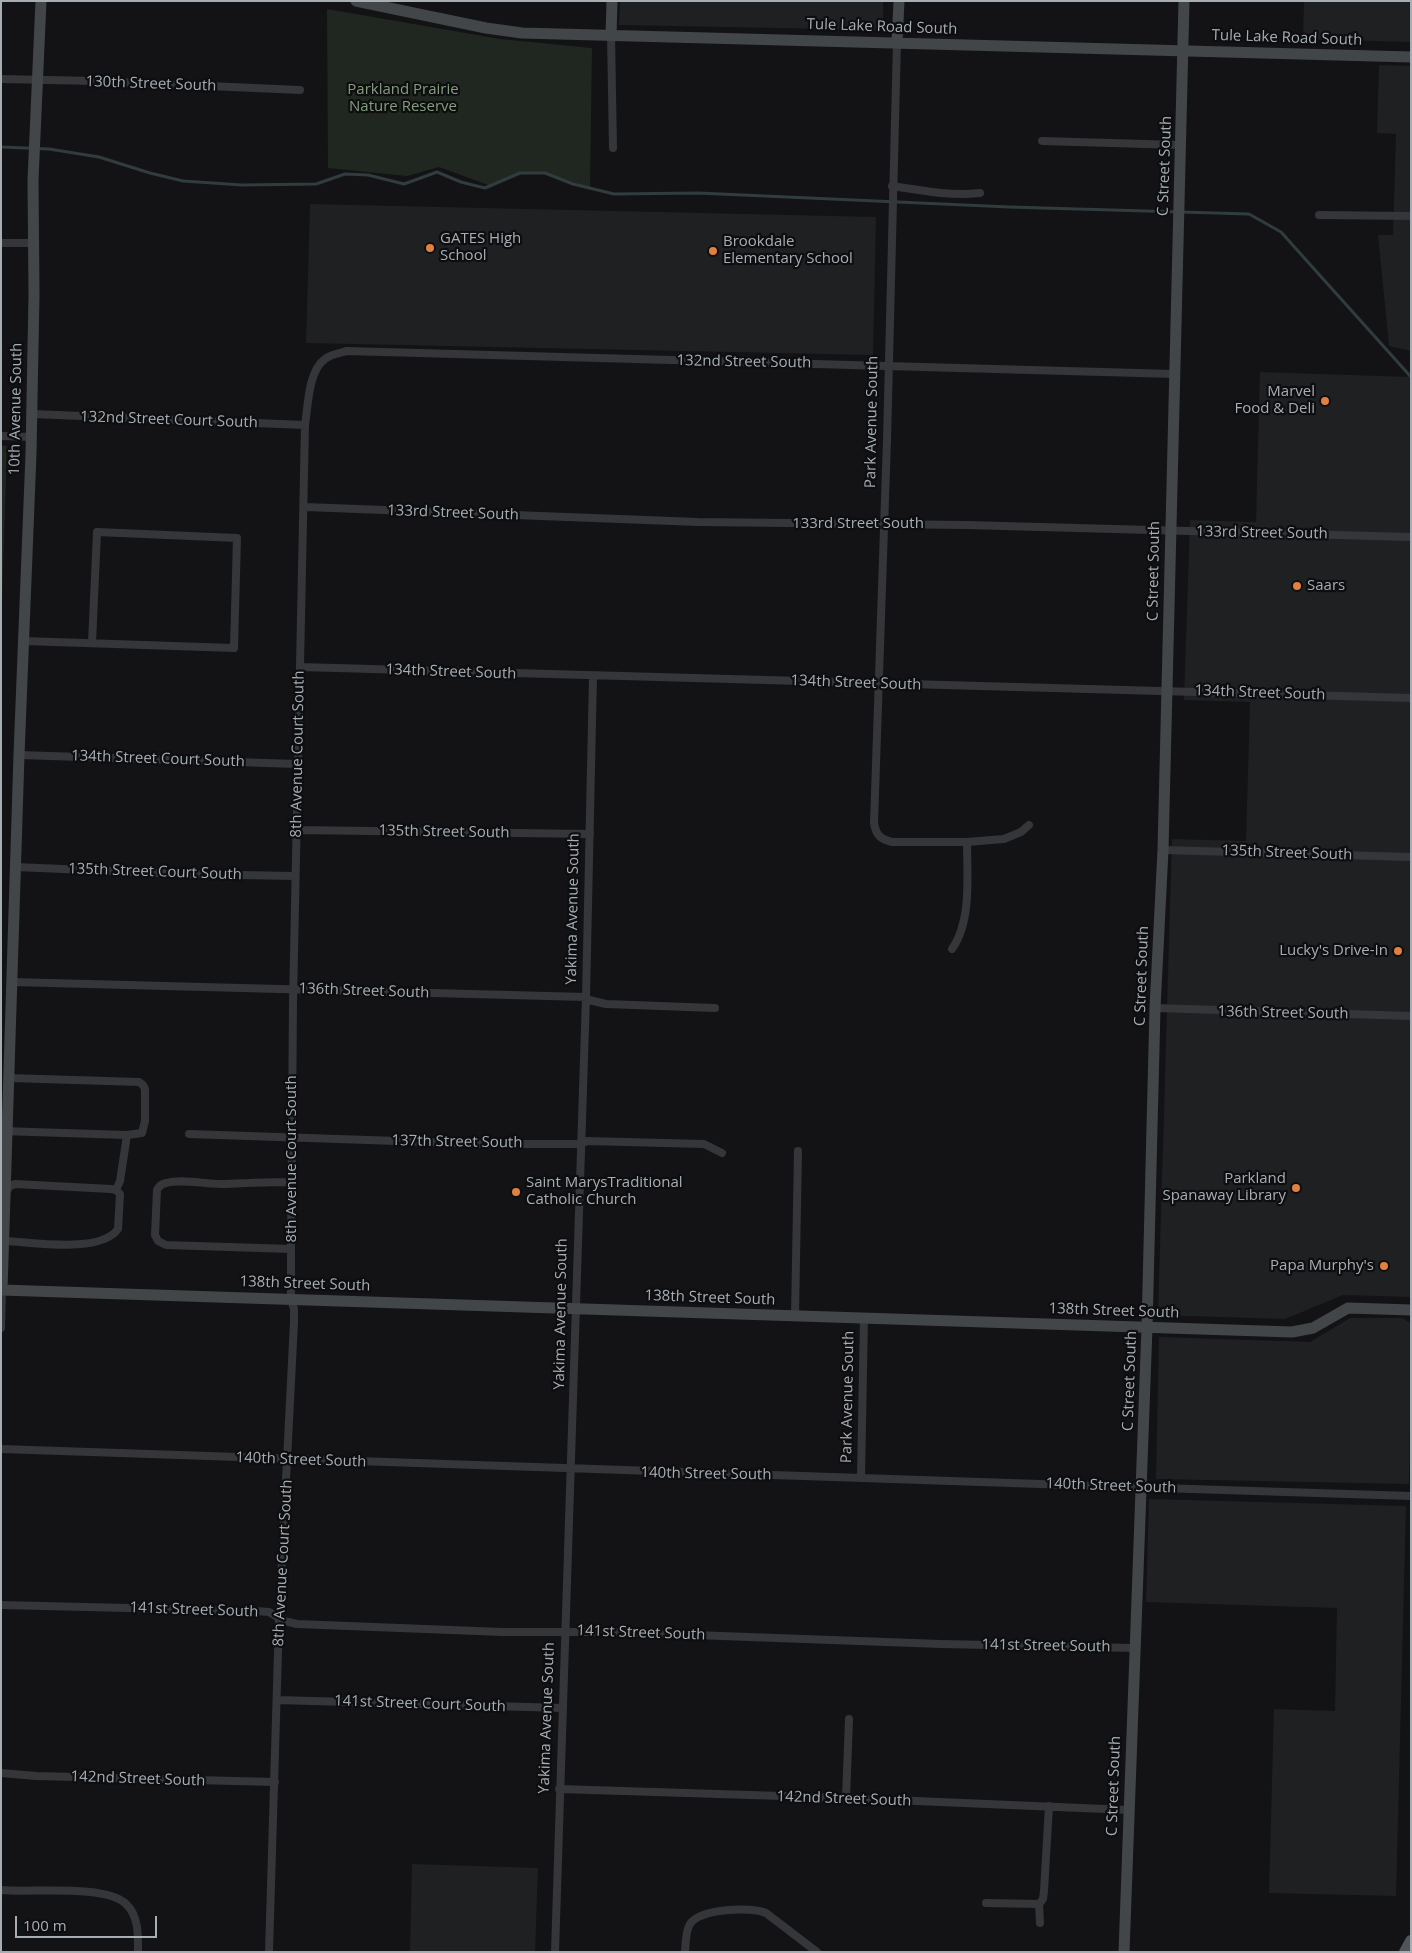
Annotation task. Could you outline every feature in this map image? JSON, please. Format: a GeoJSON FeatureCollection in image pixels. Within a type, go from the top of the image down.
{"type":"FeatureCollection","features":[{"type":"Feature","properties":{"kind":"main road"},"geometry":{"type":"LineString","coordinates":[[1405,1952],[1411,1941]]}},
{"type":"Feature","properties":{"kind":"street","name":"10th Avenue South"},"geometry":{"type":"LineString","coordinates":[[1,1328],[5,1241],[4,1131],[9,1078],[6,1038],[12,982],[32,414],[33,243],[41,1]]}},
{"type":"Feature","properties":{"kind":"street","name":"Tule Lake Road South"},"geometry":{"type":"LineString","coordinates":[[356,1],[509,31],[1411,57]]}},
{"type":"Feature","properties":{"kind":"street"},"geometry":{"type":"LineString","coordinates":[[612,1],[613,148]]}},
{"type":"Feature","properties":{"kind":"street","name":"Park Avenue South"},"geometry":{"type":"LineString","coordinates":[[899,1],[874,823],[877,835],[883,839],[898,842],[967,842]]}},
{"type":"Feature","properties":{"kind":"street","name":"C Street South"},"geometry":{"type":"LineString","coordinates":[[1124,1952],[1147,1327],[1155,1008],[1163,850],[1184,1]]}},
{"type":"Feature","properties":{"kind":"street","name":"130th Street South"},"geometry":{"type":"LineString","coordinates":[[1,79],[300,90]]}},
{"type":"Feature","properties":{"kind":"street"},"geometry":{"type":"LineString","coordinates":[[1042,141],[1180,145]]}},
{"type":"Feature","properties":{"kind":"street"},"geometry":{"type":"LineString","coordinates":[[892,186],[932,193],[980,194]]}},
{"type":"Feature","properties":{"kind":"street"},"geometry":{"type":"LineString","coordinates":[[1319,215],[1411,216]]}},
{"type":"Feature","properties":{"kind":"street"},"geometry":{"type":"LineString","coordinates":[[1,242],[33,243]]}},
{"type":"Feature","properties":{"kind":"street","name":"132nd Street South"},"geometry":{"type":"LineString","coordinates":[[318,367],[332,355],[347,351],[1175,374]]}},
{"type":"Feature","properties":{"kind":"street","name":"8th Avenue Court South"},"geometry":{"type":"LineString","coordinates":[[269,1952],[280,1618],[294,1322],[294,1309],[291,1299],[291,1182],[295,876],[306,426],[311,388],[318,367]]}},
{"type":"Feature","properties":{"kind":"street","name":"132nd Street Court South"},"geometry":{"type":"LineString","coordinates":[[32,414],[306,426]]}},
{"type":"Feature","properties":{"kind":"street"},"geometry":{"type":"LineString","coordinates":[[1,436],[31,437]]}},
{"type":"Feature","properties":{"kind":"street","name":"133rd Street South"},"geometry":{"type":"LineString","coordinates":[[305,507],[600,519],[966,525],[1411,537]]}},
{"type":"Feature","properties":{"kind":"street"},"geometry":{"type":"LineString","coordinates":[[24,641],[234,648],[237,538],[97,532],[92,643]]}},
{"type":"Feature","properties":{"kind":"street","name":"134th Street South"},"geometry":{"type":"LineString","coordinates":[[300,667],[1411,698]]}},
{"type":"Feature","properties":{"kind":"street","name":"Yakima Avenue South"},"geometry":{"type":"LineString","coordinates":[[555,1952],[559,1789],[577,1308],[593,676]]}},
{"type":"Feature","properties":{"kind":"street","name":"134th Street Court South"},"geometry":{"type":"LineString","coordinates":[[19,755],[297,764]]}},
{"type":"Feature","properties":{"kind":"street"},"geometry":{"type":"LineString","coordinates":[[952,948],[959,940],[964,921],[967,842],[1004,839],[1021,832],[1029,824]]}},
{"type":"Feature","properties":{"kind":"street","name":"135th Street South"},"geometry":{"type":"LineString","coordinates":[[297,830],[590,834]]}},
{"type":"Feature","properties":{"kind":"street","name":"135th Street South"},"geometry":{"type":"LineString","coordinates":[[1163,850],[1411,857]]}},
{"type":"Feature","properties":{"kind":"street","name":"135th Street Court South"},"geometry":{"type":"LineString","coordinates":[[16,868],[202,875],[295,876]]}},
{"type":"Feature","properties":{"kind":"street","name":"136th Street South"},"geometry":{"type":"LineString","coordinates":[[12,982],[586,997],[589,1000],[606,1004],[715,1008]]}},
{"type":"Feature","properties":{"kind":"street","name":"136th Street South"},"geometry":{"type":"LineString","coordinates":[[1155,1008],[1411,1016]]}},
{"type":"Feature","properties":{"kind":"street"},"geometry":{"type":"LineString","coordinates":[[4,1131],[127,1135],[142,1133],[145,1121],[145,1089],[139,1082],[9,1078]]}},
{"type":"Feature","properties":{"kind":"street","name":"137th Street South"},"geometry":{"type":"LineString","coordinates":[[190,1134],[486,1144],[581,1144],[587,1141],[704,1144],[722,1153]]}},
{"type":"Feature","properties":{"kind":"street"},"geometry":{"type":"LineString","coordinates":[[116,1190],[120,1181],[127,1135]]}},
{"type":"Feature","properties":{"kind":"street"},"geometry":{"type":"LineString","coordinates":[[795,1316],[798,1151]]}},
{"type":"Feature","properties":{"kind":"street"},"geometry":{"type":"LineString","coordinates":[[291,1182],[165,1183],[157,1190],[155,1235],[158,1241],[166,1244],[291,1249]]}},
{"type":"Feature","properties":{"kind":"street"},"geometry":{"type":"LineString","coordinates":[[4,1195],[16,1184],[116,1190],[120,1194],[119,1226],[116,1232],[104,1240],[88,1244],[5,1241]]}},
{"type":"Feature","properties":{"kind":"street","name":"138th Street South"},"geometry":{"type":"LineString","coordinates":[[2,1290],[1300,1332],[1313,1328],[1348,1308],[1411,1310]]}},
{"type":"Feature","properties":{"kind":"street","name":"Park Avenue South"},"geometry":{"type":"LineString","coordinates":[[861,1478],[864,1318]]}},
{"type":"Feature","properties":{"kind":"street","name":"140th Street South"},"geometry":{"type":"LineString","coordinates":[[1,1449],[572,1470],[1411,1496]]}},
{"type":"Feature","properties":{"kind":"street","name":"141st Street South"},"geometry":{"type":"LineString","coordinates":[[1,1605],[255,1611],[270,1612],[289,1623],[316,1625],[502,1632],[565,1631],[774,1636],[941,1644],[1134,1648]]}},
{"type":"Feature","properties":{"kind":"street","name":"141st Street Court South"},"geometry":{"type":"LineString","coordinates":[[277,1700],[563,1708]]}},
{"type":"Feature","properties":{"kind":"street"},"geometry":{"type":"LineString","coordinates":[[846,1798],[849,1720]]}},
{"type":"Feature","properties":{"kind":"street","name":"142nd Street South"},"geometry":{"type":"LineString","coordinates":[[1,1773],[36,1776],[275,1782]]}},
{"type":"Feature","properties":{"kind":"street","name":"142nd Street South"},"geometry":{"type":"LineString","coordinates":[[559,1789],[846,1798],[1128,1810]]}},
{"type":"Feature","properties":{"kind":"street"},"geometry":{"type":"LineString","coordinates":[[1040,1923],[1039,1904],[1043,1899],[1044,1891],[1049,1806]]}},
{"type":"Feature","properties":{"kind":"street"},"geometry":{"type":"LineString","coordinates":[[1,1890],[89,1893],[113,1896],[126,1904],[135,1919],[138,1927],[138,1952]]}},
{"type":"Feature","properties":{"kind":"street"},"geometry":{"type":"LineString","coordinates":[[986,1902],[1039,1904]]}},
{"type":"Feature","properties":{"kind":"street"},"geometry":{"type":"LineString","coordinates":[[685,1952],[688,1927],[695,1918],[711,1913],[749,1909],[766,1913],[817,1952]]}},
{"type":"Feature","properties":{"kind":"shaded area"},"geometry":{"type":"Polygon","coordinates":[[[620,1],[883,1],[883,30],[619,25],[620,1]]]}},
{"type":"Feature","properties":{"kind":"shaded area"},"geometry":{"type":"Polygon","coordinates":[[[1304,1],[1411,1],[1411,42],[1303,39],[1304,1]]]}},
{"type":"Feature","properties":{"kind":"shaded area"},"geometry":{"type":"Polygon","coordinates":[[[1379,65],[1411,66],[1411,351],[1389,346],[1378,235],[1393,235],[1396,134],[1377,133],[1379,65]]]}},
{"type":"Feature","properties":{"kind":"shaded area"},"geometry":{"type":"Polygon","coordinates":[[[310,204],[876,217],[873,355],[306,343],[310,204]]]}},
{"type":"Feature","properties":{"kind":"shaded area"},"geometry":{"type":"Polygon","coordinates":[[[1260,372],[1411,377],[1411,1297],[1343,1295],[1285,1319],[1158,1315],[1172,839],[1246,841],[1250,702],[1184,700],[1190,520],[1256,522],[1260,372]]]}},
{"type":"Feature","properties":{"kind":"shaded area"},"geometry":{"type":"Polygon","coordinates":[[[1350,1318],[1402,1318],[1411,1323],[1409,1484],[1156,1479],[1159,1337],[1310,1342],[1350,1318]]]}},
{"type":"Feature","properties":{"kind":"shaded area"},"geometry":{"type":"Polygon","coordinates":[[[1149,1499],[1406,1506],[1396,1896],[1269,1893],[1274,1709],[1335,1711],[1337,1608],[1146,1602],[1149,1499]]]}},
{"type":"Feature","properties":{"kind":"shaded area"},"geometry":{"type":"Polygon","coordinates":[[[412,1864],[538,1868],[535,1952],[410,1952],[412,1864]]]}},
{"type":"Feature","properties":{"kind":"green space","name":"Parkland Prairie Nature Reserve"},"geometry":{"type":"Polygon","coordinates":[[[327,9],[500,39],[592,48],[590,188],[545,173],[520,173],[491,186],[439,167],[407,176],[328,168],[327,9]]]}},
{"type":"Feature","properties":{"kind":"green space"},"geometry":{"type":"Polygon","coordinates":[[[1,445],[7,446],[1,631],[1,445]]]}},
{"type":"Feature","properties":{"kind":"waterway"},"geometry":{"type":"LineString","coordinates":[[1,147],[49,149],[99,157],[183,181],[242,185],[316,184],[345,174],[368,175],[404,184],[437,172],[461,182],[485,188],[520,173],[545,173],[573,184],[614,194],[698,193],[1009,207],[1249,214],[1281,232],[1411,377]]}},
{"type":"Feature","properties":{"kind":"place","name":"GATES High School"},"geometry":{"type":"Point","coordinates":[430,248]}},
{"type":"Feature","properties":{"kind":"place","name":"Brookdale Elementary School"},"geometry":{"type":"Point","coordinates":[713,251]}},
{"type":"Feature","properties":{"kind":"place","name":"Marvel Food & Deli"},"geometry":{"type":"Point","coordinates":[1325,401]}},
{"type":"Feature","properties":{"kind":"place","name":"Saars"},"geometry":{"type":"Point","coordinates":[1297,586]}},
{"type":"Feature","properties":{"kind":"place","name":"Lucky's Drive-In"},"geometry":{"type":"Point","coordinates":[1398,951]}},
{"type":"Feature","properties":{"kind":"place","name":"Parkland Spanaway Library"},"geometry":{"type":"Point","coordinates":[1296,1188]}},
{"type":"Feature","properties":{"kind":"place","name":"Saint MarysTraditional Catholic Church"},"geometry":{"type":"Point","coordinates":[516,1192]}},
{"type":"Feature","properties":{"kind":"place","name":"Papa Murphy's"},"geometry":{"type":"Point","coordinates":[1384,1266]}}]}
